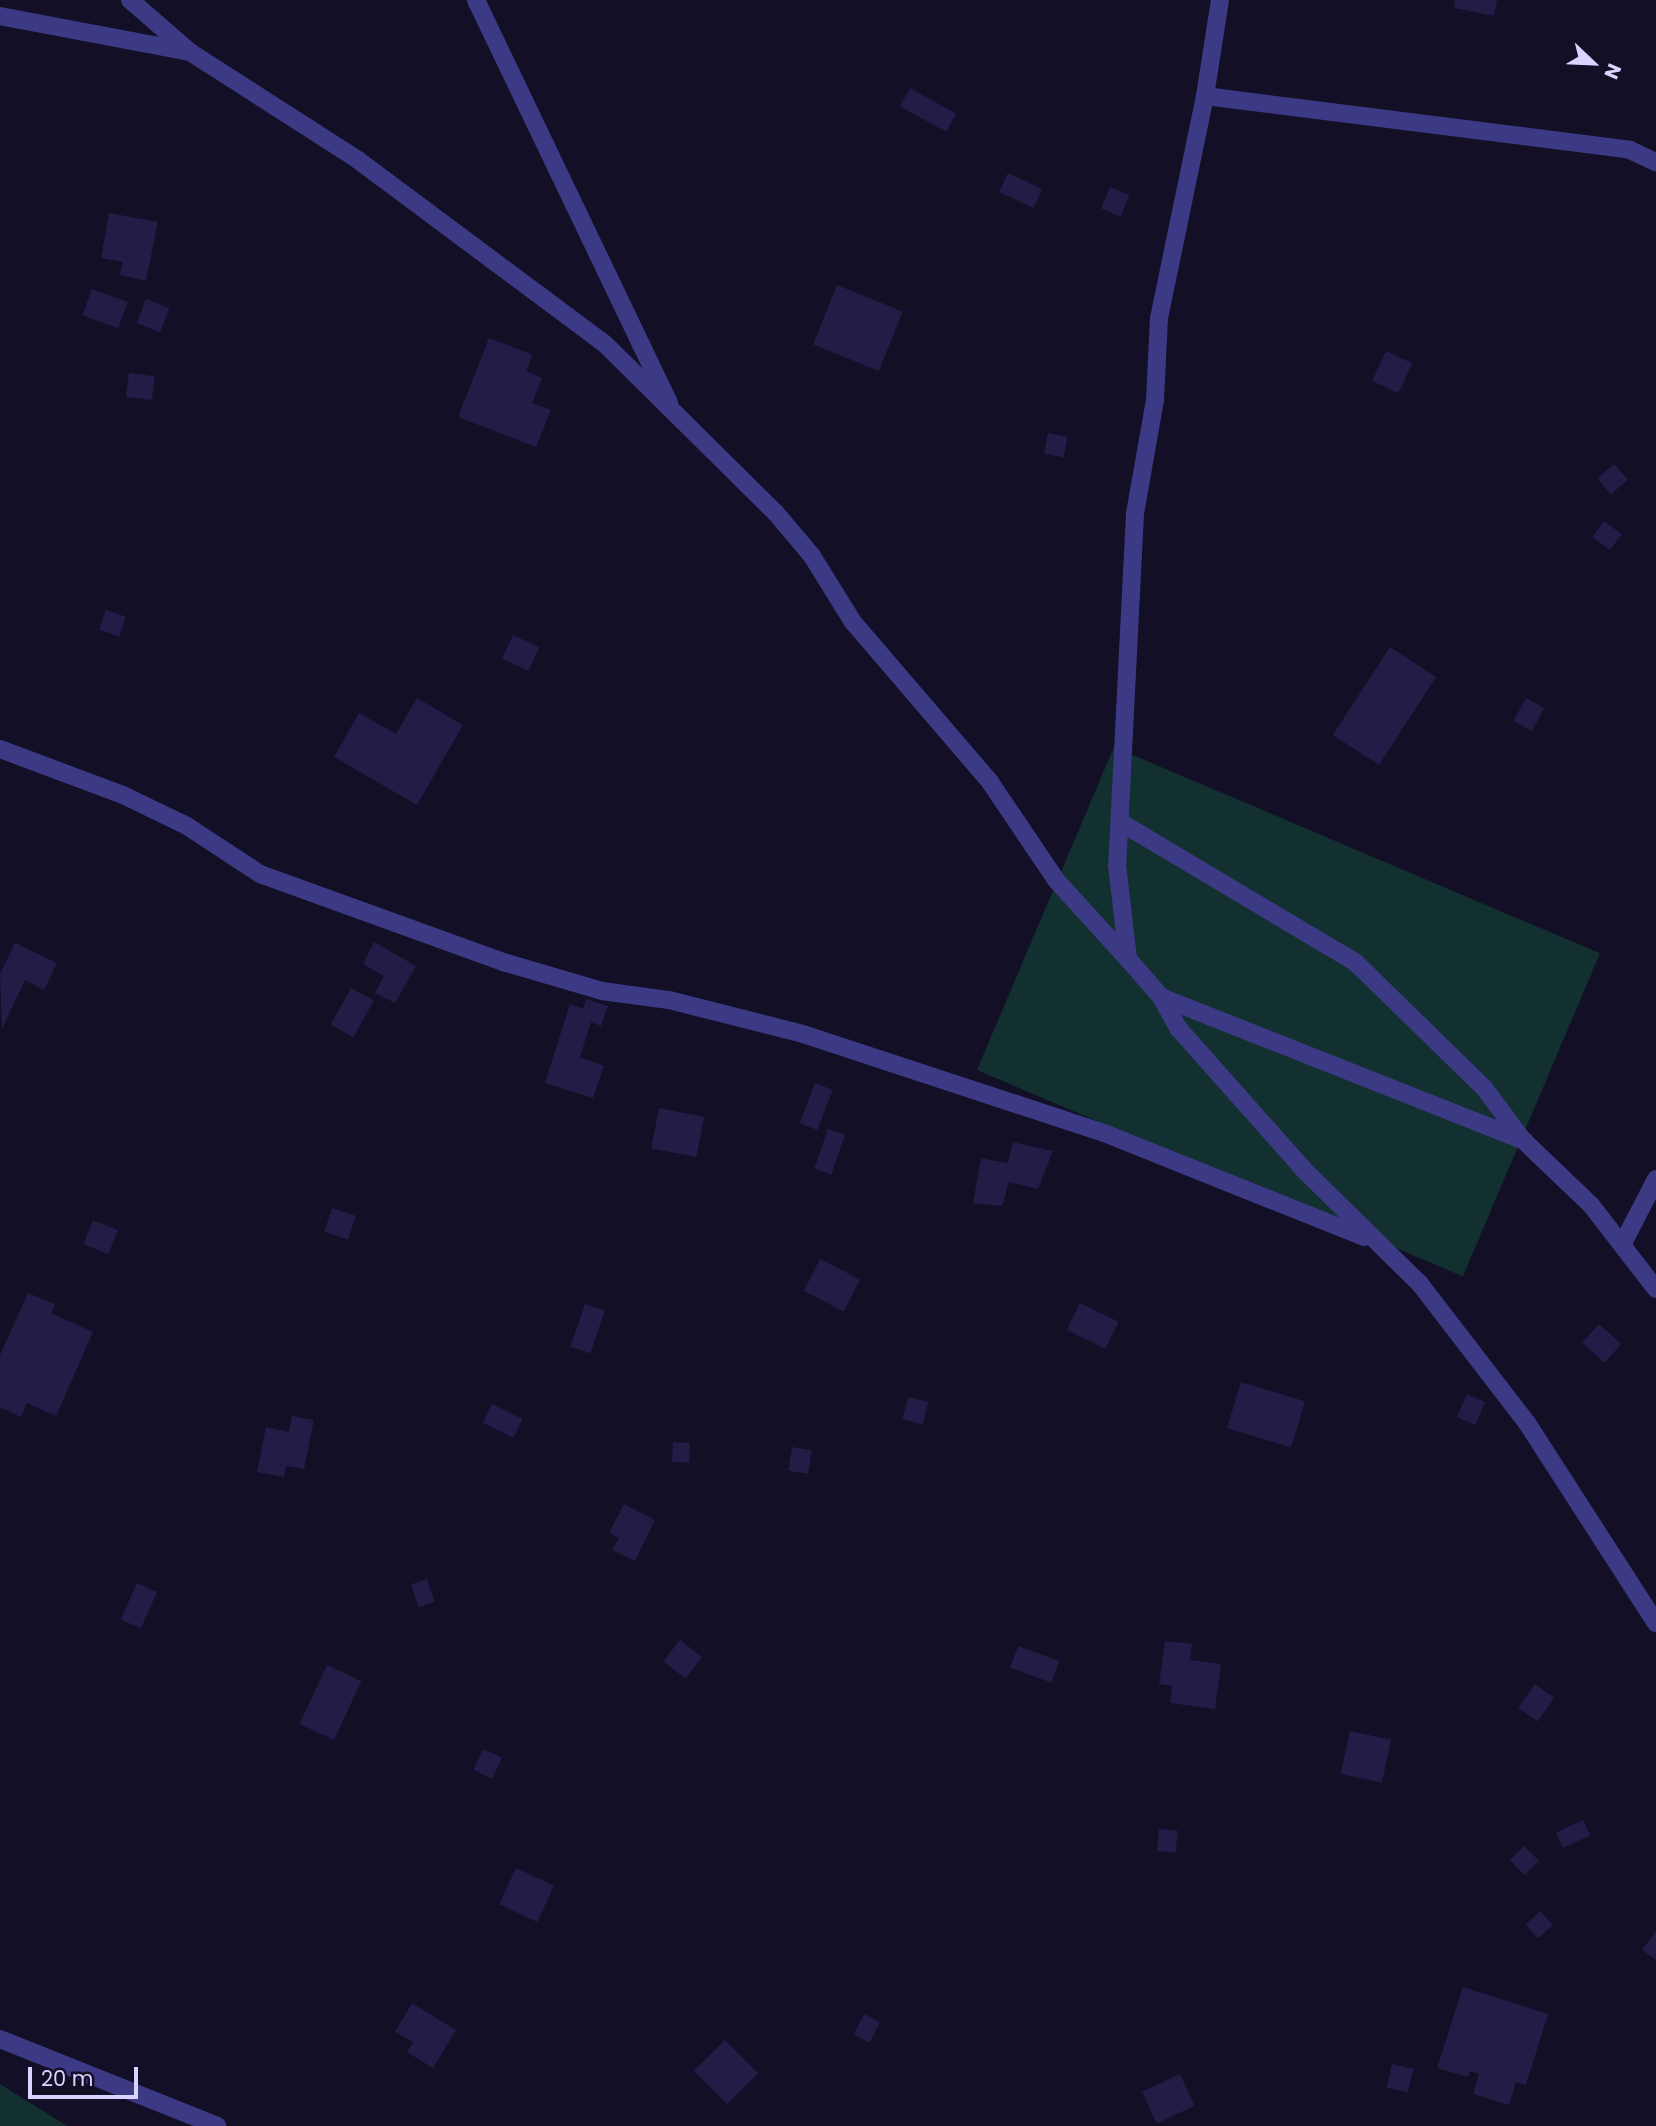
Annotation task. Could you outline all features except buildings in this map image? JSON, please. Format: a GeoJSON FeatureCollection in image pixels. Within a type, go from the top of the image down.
{"type":"FeatureCollection","features":[{"type":"Feature","properties":{"kind":"street"},"geometry":{"type":"LineString","coordinates":[[130,0],[190,52],[358,160],[461,240],[528,283],[605,344],[677,419],[775,512],[812,556],[853,622],[990,782],[1056,880],[1161,997],[1179,1029],[1371,1240],[1420,1284],[1527,1423],[1656,1623]]}},
{"type":"Feature","properties":{"kind":"street"},"geometry":{"type":"LineString","coordinates":[[476,0],[677,419]]}},
{"type":"Feature","properties":{"kind":"street"},"geometry":{"type":"LineString","coordinates":[[1128,959],[1117,865],[1135,514],[1155,400],[1160,318],[1205,96],[1220,0]]}},
{"type":"Feature","properties":{"kind":"street"},"geometry":{"type":"LineString","coordinates":[[0,16],[190,52]]}},
{"type":"Feature","properties":{"kind":"street"},"geometry":{"type":"LineString","coordinates":[[1205,96],[1630,149],[1656,162]]}},
{"type":"Feature","properties":{"kind":"street"},"geometry":{"type":"LineString","coordinates":[[0,750],[123,795],[187,826],[260,874],[503,962],[602,991],[669,1000],[803,1034],[1104,1133],[1371,1240]]}},
{"type":"Feature","properties":{"kind":"street"},"geometry":{"type":"LineString","coordinates":[[1120,822],[1355,962],[1485,1089],[1524,1141],[1623,1242],[1656,1289]]}},
{"type":"Feature","properties":{"kind":"street"},"geometry":{"type":"LineString","coordinates":[[1161,997],[1524,1141]]}},
{"type":"Feature","properties":{"kind":"street"},"geometry":{"type":"LineString","coordinates":[[1623,1242],[1656,1179]]}},
{"type":"Feature","properties":{"kind":"street"},"geometry":{"type":"LineString","coordinates":[[0,2039],[218,2126]]}},
{"type":"Feature","properties":{"kind":"green space"},"geometry":{"type":"Polygon","coordinates":[[[1114,747],[1600,953],[1463,1276],[977,1070],[1114,747]]]}},
{"type":"Feature","properties":{"kind":"green space"},"geometry":{"type":"Polygon","coordinates":[[[0,2084],[67,2126],[0,2126],[0,2084]]]}}]}
